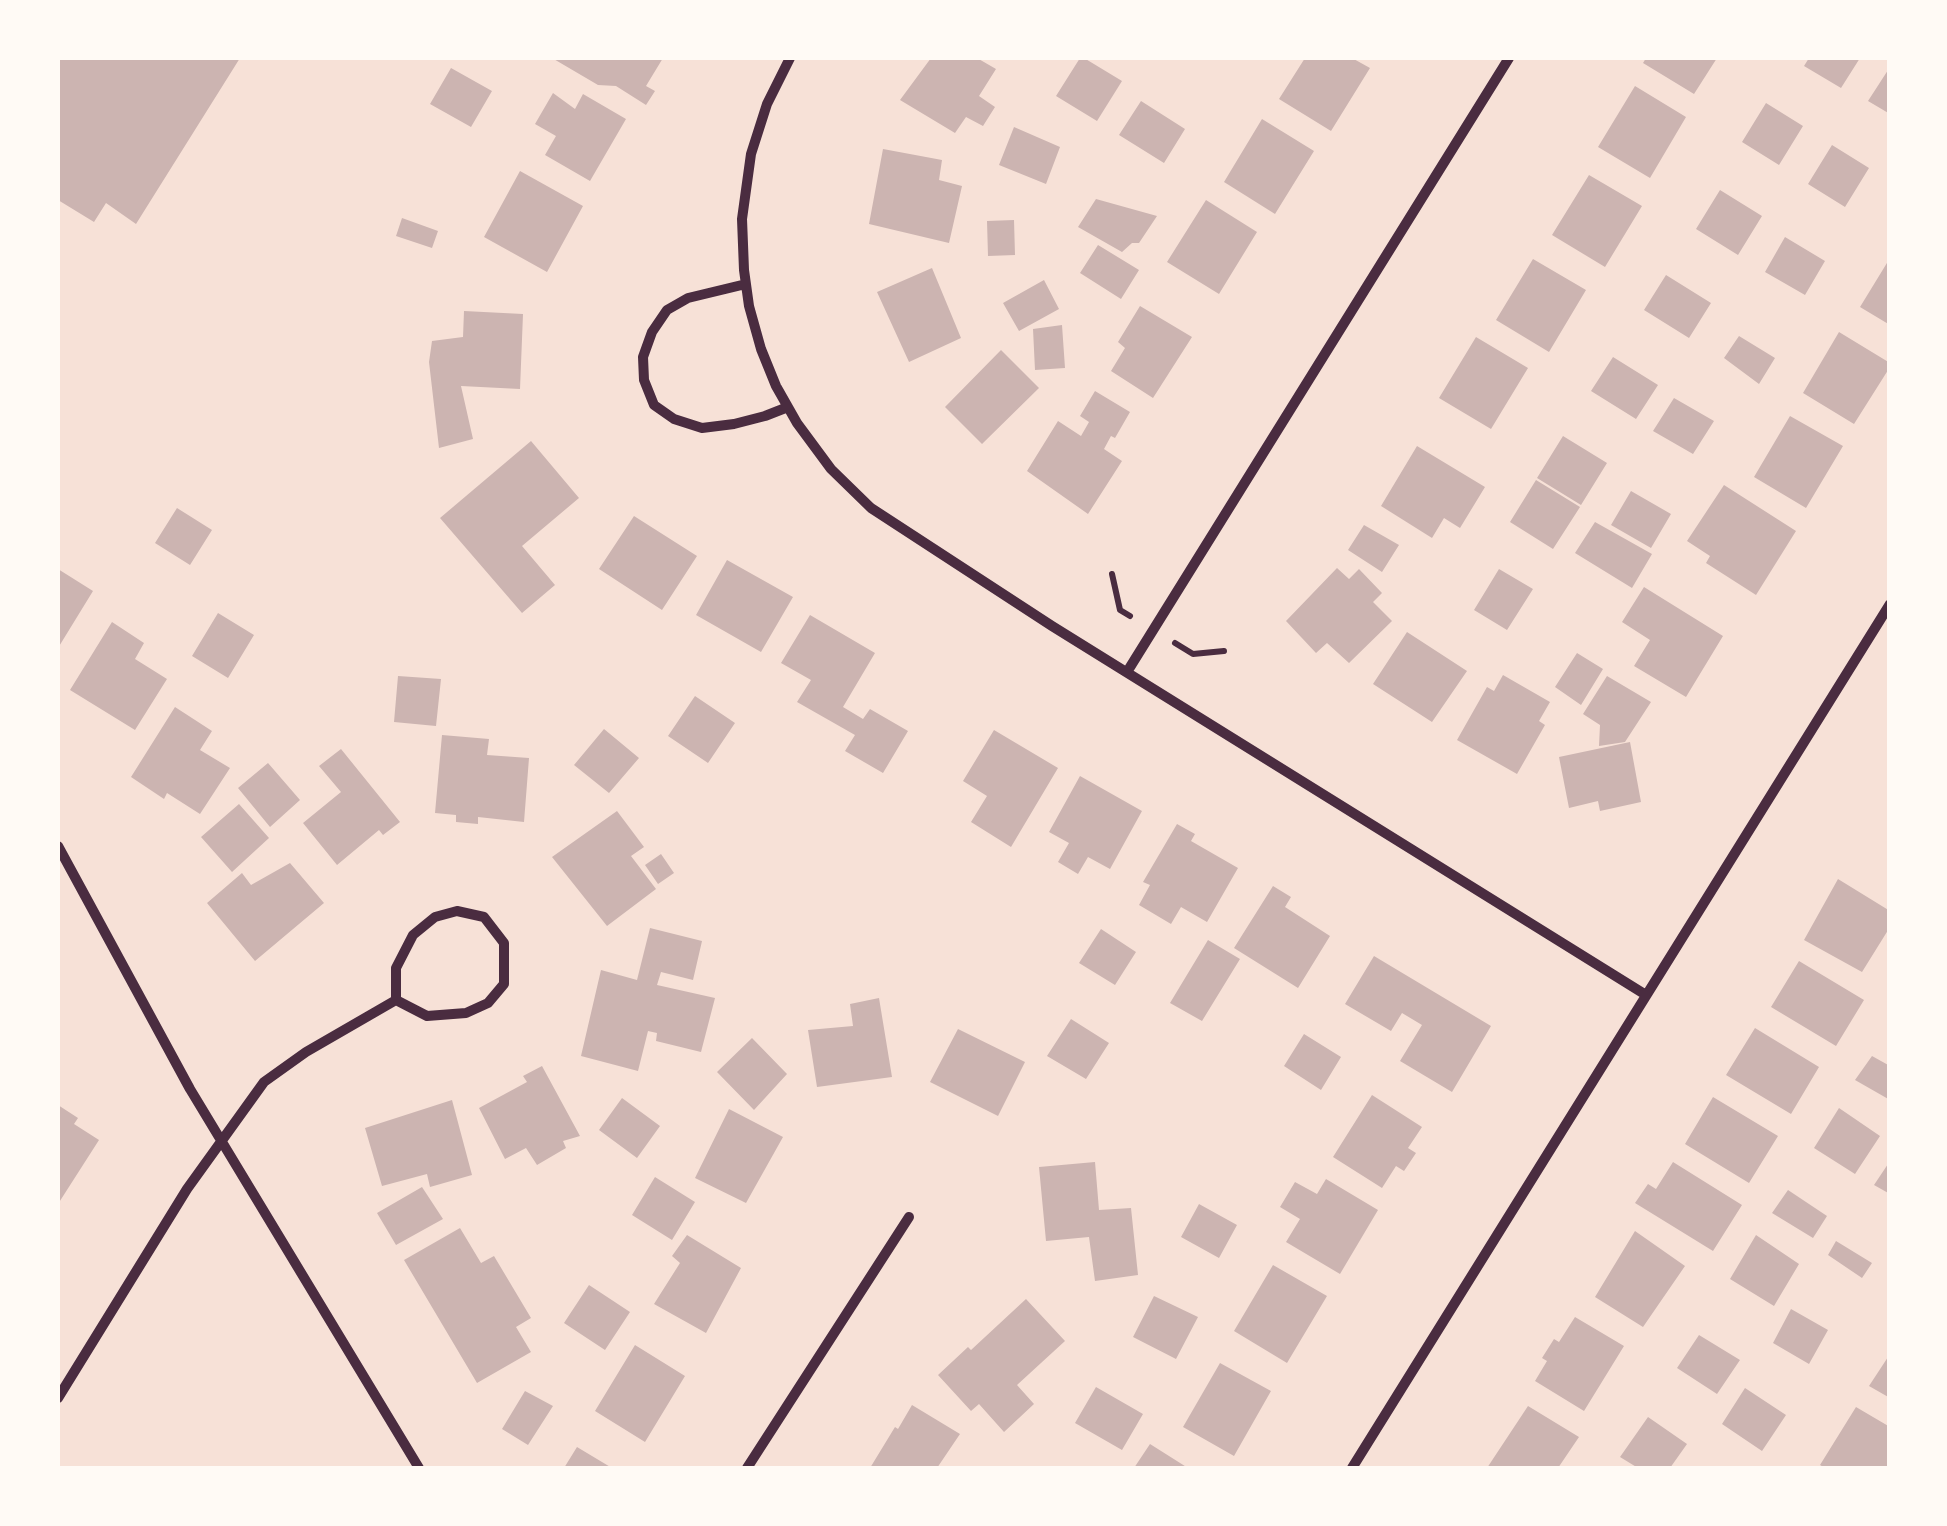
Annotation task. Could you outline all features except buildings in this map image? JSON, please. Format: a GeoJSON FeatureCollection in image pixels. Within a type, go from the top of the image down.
{"type":"FeatureCollection","features":[{"type":"Feature","properties":{"kind":"street"},"geometry":{"type":"LineString","coordinates":[[790,58],[767,104],[751,154],[742,219],[746,284],[761,349],[776,386],[797,424],[830,469],[870,508],[1052,626],[1646,995]]}},
{"type":"Feature","properties":{"kind":"street"},"geometry":{"type":"LineString","coordinates":[[1127,672],[1509,58]]}},
{"type":"Feature","properties":{"kind":"street"},"geometry":{"type":"LineString","coordinates":[[746,284],[688,298],[667,310],[652,332],[643,356],[644,380],[654,405],[674,419],[702,428],[734,424],[788,407]]}},
{"type":"Feature","properties":{"kind":"street"},"geometry":{"type":"LineString","coordinates":[[1352,1468],[1890,604]]}},
{"type":"Feature","properties":{"kind":"street"},"geometry":{"type":"LineString","coordinates":[[58,846],[190,1089],[419,1468]]}},
{"type":"Feature","properties":{"kind":"street"},"geometry":{"type":"LineString","coordinates":[[456,911],[484,917],[504,943],[504,984],[488,1002],[466,1014],[427,1016],[396,1000],[396,968],[413,935],[435,917],[456,911]]}},
{"type":"Feature","properties":{"kind":"street"},"geometry":{"type":"LineString","coordinates":[[58,1398],[187,1190],[264,1082],[306,1052],[396,1000]]}},
{"type":"Feature","properties":{"kind":"street"},"geometry":{"type":"LineString","coordinates":[[746,1468],[910,1217]]}},
{"type":"Feature","properties":{"kind":"path"},"geometry":{"type":"LineString","coordinates":[[1112,574],[1120,610]]}},
{"type":"Feature","properties":{"kind":"path"},"geometry":{"type":"LineString","coordinates":[[1193,654],[1224,651]]}}]}
